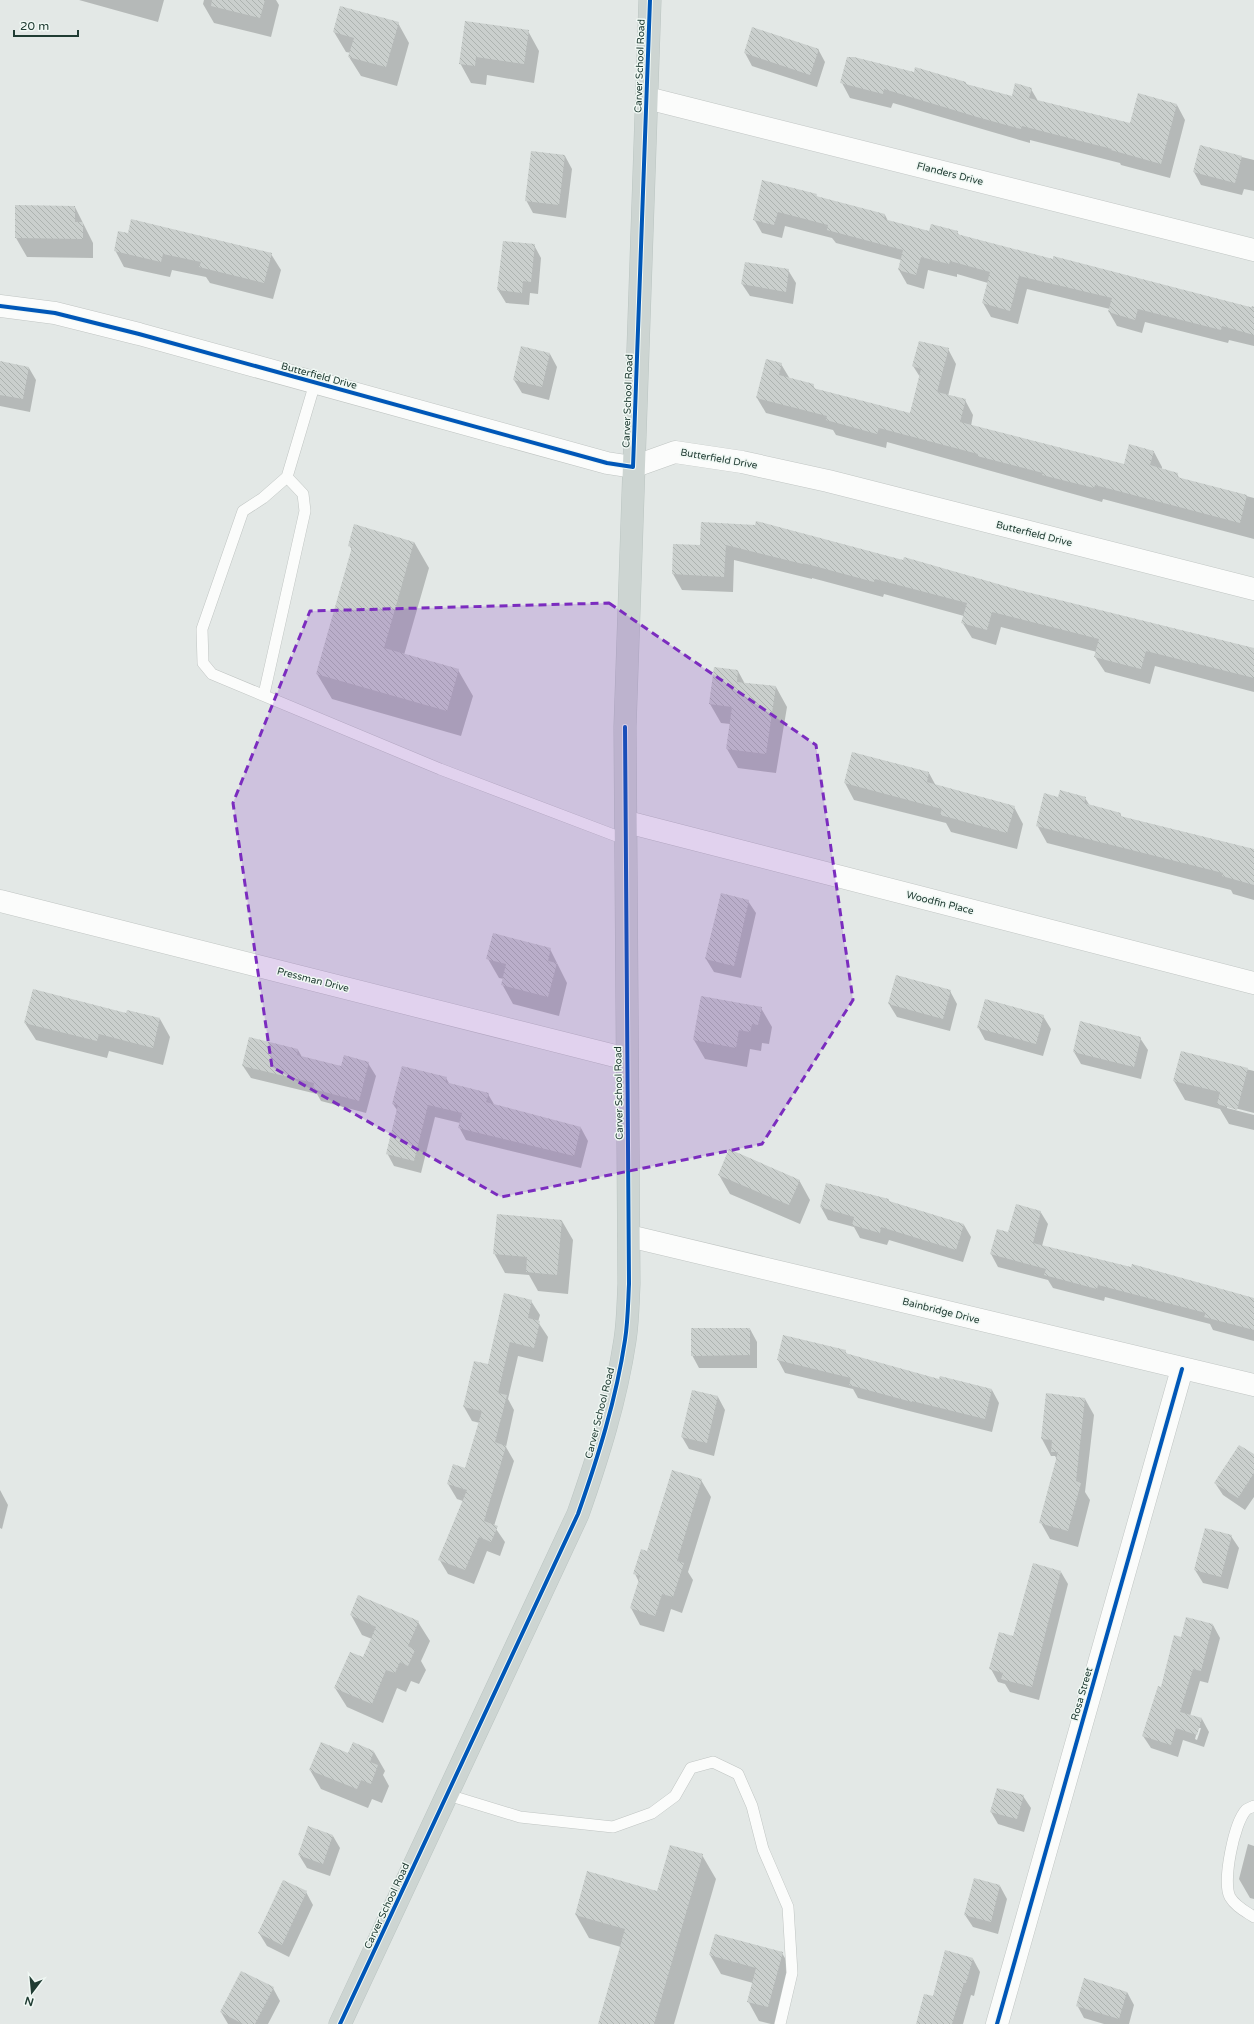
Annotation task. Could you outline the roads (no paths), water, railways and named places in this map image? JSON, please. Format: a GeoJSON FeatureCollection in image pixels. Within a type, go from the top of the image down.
{"type":"FeatureCollection","features":[{"type":"Feature","properties":{"kind":"main road","name":"Carver School Road"},"geometry":{"type":"LineString","coordinates":[[340,2024],[578,1514],[602,1446],[616,1389],[625,1338],[629,1284],[629,1236],[625,727],[650,0]]}},
{"type":"Feature","properties":{"kind":"street","name":"Flanders Drive"},"geometry":{"type":"LineString","coordinates":[[647,98],[1254,250]]}},
{"type":"Feature","properties":{"kind":"street","name":"Butterfield Drive"},"geometry":{"type":"LineString","coordinates":[[0,306],[55,313],[607,463],[633,468],[675,452],[742,462],[835,483],[1254,589]]}},
{"type":"Feature","properties":{"kind":"street","name":"Woodfin Place"},"geometry":{"type":"LineString","coordinates":[[627,831],[1254,983]]}},
{"type":"Feature","properties":{"kind":"street","name":"Pressman Drive"},"geometry":{"type":"LineString","coordinates":[[0,901],[627,1059]]}},
{"type":"Feature","properties":{"kind":"street","name":"Bainbridge Drive"},"geometry":{"type":"LineString","coordinates":[[629,1236],[1254,1385]]}},
{"type":"Feature","properties":{"kind":"street","name":"Rosa Street"},"geometry":{"type":"LineString","coordinates":[[997,2024],[1182,1369]]}},
{"type":"Feature","properties":{"kind":"lane"},"geometry":{"type":"LineString","coordinates":[[315,383],[287,477],[263,498],[243,511],[202,629],[203,663],[212,674],[264,694],[440,769],[627,831]]}},
{"type":"Feature","properties":{"kind":"lane"},"geometry":{"type":"LineString","coordinates":[[264,694],[305,511],[303,494],[287,477]]}},
{"type":"Feature","properties":{"kind":"lane"},"geometry":{"type":"LineString","coordinates":[[448,1795],[520,1817],[613,1827],[652,1813],[674,1796],[691,1768],[713,1762],[738,1774],[752,1806],[763,1849],[788,1908],[792,1973],[780,2024]]}},
{"type":"Feature","properties":{"kind":"lane"},"geometry":{"type":"LineString","coordinates":[[1254,1806],[1246,1810],[1235,1835],[1226,1886],[1230,1897],[1239,1908],[1254,1917]]}}]}
